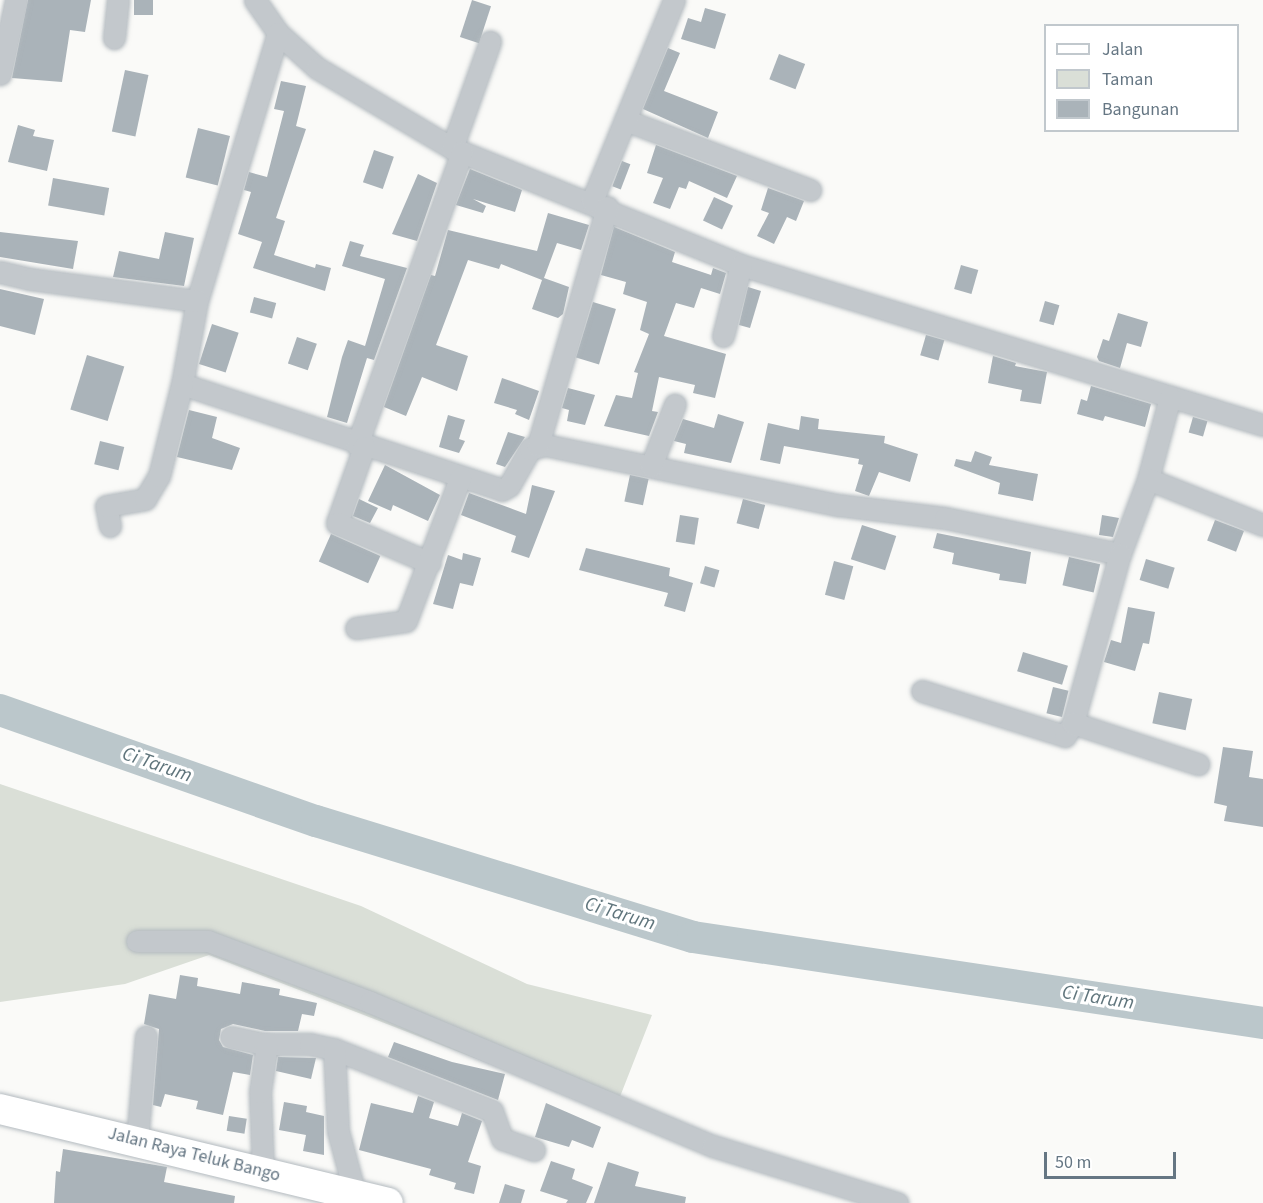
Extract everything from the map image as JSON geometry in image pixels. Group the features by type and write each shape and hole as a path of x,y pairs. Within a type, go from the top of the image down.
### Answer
{"main road":[{"name":"Jalan Raya Teluk Bango","path":"0,1109 388,1203"}],"street":[{"path":"0,74 16,0"},
{"path":"114,38 118,0"},
{"path":"255,0 278,33 317,68 457,150 599,204 741,265 1263,424"},
{"path":"182,384 360,446 505,490 529,451 538,445 599,204 625,120 674,0"},
{"path":"110,525 105,512 107,505 145,499 159,476 182,384 197,301 278,33"},
{"path":"430,562 337,523 490,42"},
{"path":"625,120 810,190"},
{"path":"723,336 741,265"},
{"path":"0,272 30,279 197,301"},
{"path":"922,691 1059,737 1067,734 1073,723 1120,554 1148,479 1170,397"},
{"path":"651,466 675,404"},
{"path":"538,445 837,505 988,525 1120,554"},
{"path":"356,628 406,621 460,478"},
{"path":"1148,479 1263,525"},
{"path":"1073,723 1198,764"},
{"path":"137,941 208,941 370,1002 713,1146 897,1203"},
{"path":"137,1141 146,1036"},
{"path":"231,1037 267,1044 334,1049 492,1112 502,1139 534,1150"},
{"path":"263,1172 260,1092 267,1044"},
{"path":"334,1049 338,1131 355,1194"}],"green space":[{"path":"0,784 361,906 527,984 652,1015 614,1112 209,955 125,984 0,1002"}],"building":[{"path":"28,0 91,0 85,32 70,30 62,82 12,78"},
{"path":"134,0 153,0 153,15 134,15"},
{"path":"472,0 491,6 479,43 460,37"},
{"path":"705,8 726,14 715,49 681,39 688,18 701,22"},
{"path":"668,48 680,53 664,91 718,112 708,138 643,109"},
{"path":"779,54 805,64 795,89 769,79"},
{"path":"125,70 148,75 135,137 112,132"},
{"path":"281,81 306,86 296,126 306,129 276,218 285,221 274,255 315,268 316,264 331,268 325,291 253,268 262,242 238,234 251,192 244,190 249,172 267,177 284,111 274,109"},
{"path":"18,125 35,130 33,136 54,140 47,171 8,162"},
{"path":"198,128 230,136 218,185 186,177"},
{"path":"656,145 737,176 727,198 689,181 686,189 679,187 670,209 653,203 663,178 647,173"},
{"path":"374,150 394,157 383,189 363,182"},
{"path":"622,161 630,164 621,189 612,186"},
{"path":"470,169 522,190 515,212 473,199 486,206 483,213 456,205"},
{"path":"418,174 437,183 417,241 392,234"},
{"path":"53,178 109,188 104,215 48,206"},
{"path":"768,188 804,201 796,221 787,217 774,244 757,236 769,213 761,210"},
{"path":"714,197 733,206 722,229 703,221"},
{"path":"548,213 589,225 581,250 557,243 544,278 569,287 563,314 558,318 532,309 542,280 501,264 499,269 468,260 436,345 468,356 457,391 422,377 406,416 384,407 431,275 435,276 448,230 537,251"},
{"path":"614,227 675,252 672,262 711,275 713,268 726,273 720,294 701,288 694,308 676,303 664,336 726,354 715,398 693,393 695,385 659,377 652,411 658,412 649,436 604,426 616,395 632,398 638,373 634,372 649,334 640,330 647,302 623,294 626,282 601,275"},
{"path":"0,232 78,241 73,269 0,257"},
{"path":"165,232 194,238 184,286 113,277 119,251 159,259"},
{"path":"350,241 364,245 360,256 407,268 374,360 367,358 347,423 327,417 342,357 348,340 365,346 385,279 342,266"},
{"path":"961,265 978,270 971,294 954,289"},
{"path":"748,287 761,291 750,328 739,325"},
{"path":"0,289 44,299 35,335 0,326"},
{"path":"254,297 276,303 272,318 250,312"},
{"path":"1045,301 1059,305 1054,325 1039,321"},
{"path":"593,302 616,309 599,364 576,357"},
{"path":"1118,313 1148,322 1141,347 1127,343 1120,368 1099,361 1097,357 1103,339 1109,341"},
{"path":"212,324 239,333 226,373 199,364"},
{"path":"926,335 944,340 938,360 920,355"},
{"path":"297,337 317,344 308,370 288,363"},
{"path":"87,355 124,366 108,421 70,410"},
{"path":"993,356 1016,363 1015,366 1047,372 1041,404 1020,401 1022,390 988,383"},
{"path":"502,378 539,391 529,420 515,414 517,410 494,403"},
{"path":"1091,386 1151,404 1145,427 1105,416 1103,421 1077,414 1081,399 1087,401"},
{"path":"568,388 595,395 585,425 567,421 569,410 562,408"},
{"path":"189,410 217,417 212,438 240,448 232,470 177,457"},
{"path":"718,414 744,422 731,463 684,453 686,444 674,441 683,419 714,428"},
{"path":"448,415 465,420 459,439 465,441 459,453 439,447"},
{"path":"801,416 819,419 818,429 885,436 884,443 918,454 910,482 879,472 869,496 855,491 863,465 858,464 859,459 784,446 780,464 760,460 768,423 799,430"},
{"path":"1193,417 1207,421 1203,437 1189,432"},
{"path":"508,432 525,437 505,467 496,464"},
{"path":"100,441 124,447 118,470 94,464"},
{"path":"975,451 992,457 989,465 1038,474 1033,501 998,494 1000,483 954,466 956,459 971,462"},
{"path":"385,465 440,495 428,521 393,505 391,511 368,501"},
{"path":"630,475 649,479 643,505 624,501"},
{"path":"532,485 555,491 529,558 511,552 516,536 461,515 469,493 526,514"},
{"path":"359,499 378,508 370,523 353,516"},
{"path":"743,499 765,505 759,529 737,523"},
{"path":"680,515 699,518 695,545 676,542"},
{"path":"1102,515 1119,518 1113,537 1099,535"},
{"path":"1215,520 1244,531 1236,552 1207,541"},
{"path":"862,525 896,536 885,570 851,559"},
{"path":"937,533 1031,552 1026,584 999,580 1000,574 952,564 954,553 933,548"},
{"path":"331,534 380,556 368,583 319,561"},
{"path":"586,548 670,568 669,576 693,583 685,612 664,606 668,593 579,570"},
{"path":"463,553 481,558 473,586 460,583 453,609 433,604 448,555 462,560"},
{"path":"1069,557 1100,564 1094,592 1062,585"},
{"path":"1146,559 1175,568 1168,589 1140,580"},
{"path":"834,561 853,566 844,600 825,595"},
{"path":"705,566 719,570 714,587 700,583"},
{"path":"1128,607 1155,612 1149,644 1143,643 1135,671 1104,662 1111,640 1121,643"},
{"path":"1023,652 1068,666 1062,685 1017,671"},
{"path":"1053,687 1069,691 1062,717 1046,713"},
{"path":"1159,692 1192,699 1186,730 1152,723"},
{"path":"1223,747 1253,751 1249,777 1263,779 1263,827 1224,821 1227,806 1214,803"},
{"path":"180,975 198,978 197,986 240,994 242,982 280,989 279,995 317,1003 314,1016 302,1014 298,1031 265,1031 233,1024 221,1029 219,1040 223,1047 253,1055 250,1075 233,1072 223,1115 196,1109 198,1101 165,1094 161,1107 153,1105 159,1029 144,1024 149,994 176,999"},
{"path":"394,1042 452,1062 505,1074 498,1100 388,1057"},
{"path":"278,1057 316,1058 311,1079 276,1071"},
{"path":"418,1096 434,1102 429,1118 458,1126 462,1113 482,1121 468,1162 481,1166 474,1194 454,1189 456,1183 429,1175 431,1169 359,1150 371,1103 413,1113"},
{"path":"284,1102 307,1106 306,1112 324,1116 324,1155 303,1151 306,1135 279,1130"},
{"path":"546,1103 601,1127 593,1148 572,1140 569,1147 535,1137"},
{"path":"229,1116 247,1119 244,1134 227,1131"},
{"path":"63,1149 167,1167 164,1182 235,1196 234,1203 54,1203 56,1171 60,1172"},
{"path":"551,1161 575,1169 572,1179 593,1187 586,1203 566,1203 568,1200 540,1191"},
{"path":"608,1162 639,1172 635,1186 686,1197 685,1203 594,1203"},
{"path":"505,1184 525,1190 521,1203 499,1203"}],"waterway":[{"name":"Ci Tarum","path":"0,710 316,821 693,937 1263,1023"}]}
